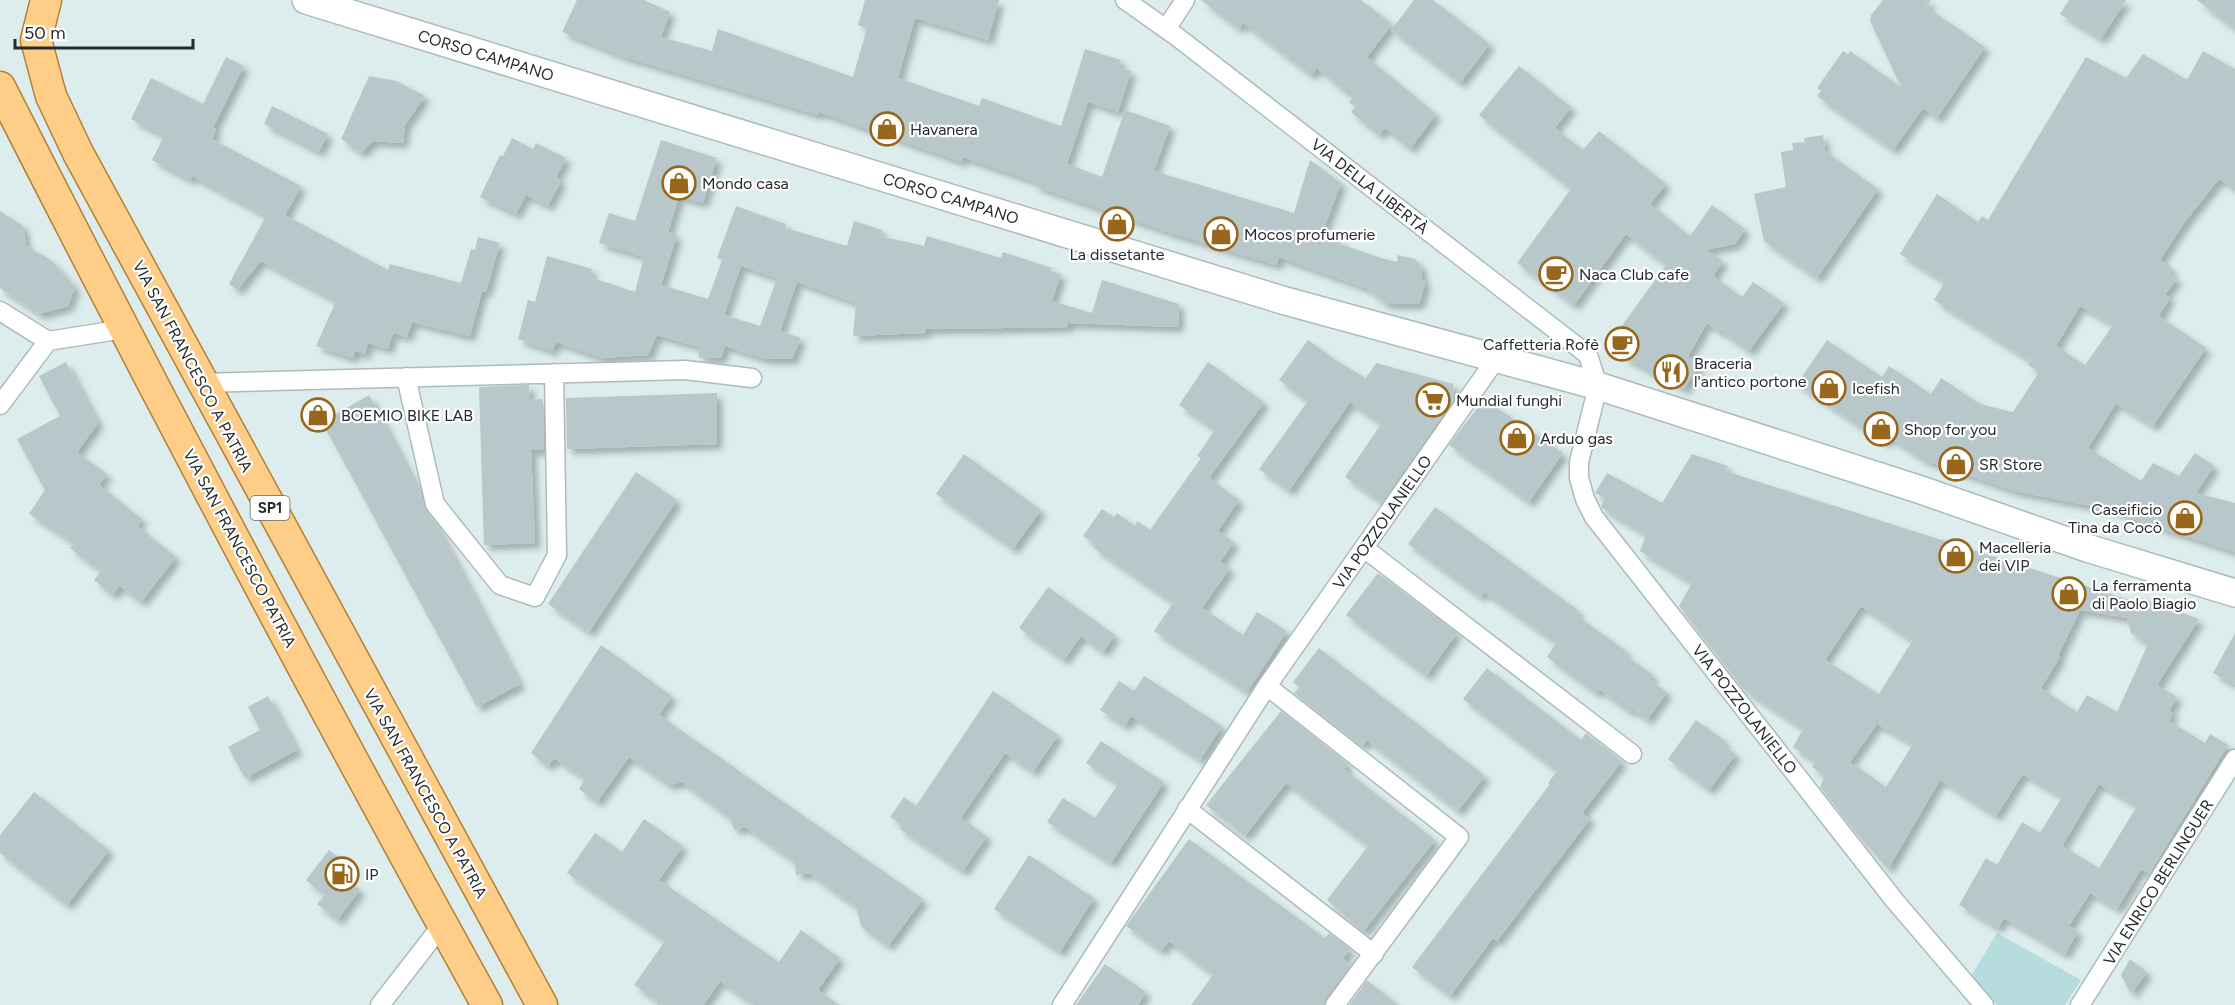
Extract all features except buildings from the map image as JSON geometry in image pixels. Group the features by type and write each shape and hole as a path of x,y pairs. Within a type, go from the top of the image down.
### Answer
{"main road":[{"name":"VIA SAN FRANCESCO A PATRIA","path":"46,0 36,40 51,96 78,153 542,1005"},
{"name":"CORSO CAMPANO","path":"306,0 1282,300 1598,386 1921,490 2087,548 2235,593"},
{"name":"VIA SAN FRANCESCO PATRIA","path":"0,87 124,328 442,925 487,1005"}],"street":[{"name":"VIA DELLA LIBERTÀ","path":"1125,0 1588,355 1598,386"},
{"path":"1166,30 1185,0"},
{"path":"0,311 48,341 124,328"},
{"path":"0,405 48,341"},
{"name":"VIA POZZOLANIELLO","path":"1062,1005 1267,686 1496,358"},
{"path":"202,383 685,369 752,378"},
{"path":"406,377 435,504 500,585 535,597 557,555 554,373"},
{"name":"VIA POZZOLANIELLO","path":"1598,386 1579,462 1579,478 1594,518 1895,902 1984,1005"},
{"name":"VIA POZZOLANIELLO","path":"1364,548 1632,754"},
{"path":"1267,686 1459,837 1335,1005"},
{"name":"VIA ENRICO BERLINGUER","path":"2080,1005 2235,759"},
{"path":"1187,809 1374,954"},
{"path":"380,1005 442,925"}],"shaded area":[{"path":"1997,933 2081,980 2065,1005 1997,1005 1970,978"}],"place":[{"name":"Havanera","path":"887,129"},
{"name":"Mondo casa","path":"679,183"},
{"name":"La dissetante","path":"1117,224"},
{"name":"Mocos profumerie","path":"1221,234"},
{"name":"Naca Club cafe","path":"1556,274"},
{"name":"Caffetteria Rofè","path":"1622,344"},
{"name":"Braceria l'antico portone","path":"1671,372"},
{"name":"Icefish","path":"1829,388"},
{"name":"Mundial funghi","path":"1433,400"},
{"name":"BOEMIO BIKE LAB","path":"318,415"},
{"name":"Shop for you","path":"1881,429"},
{"name":"Arduo gas","path":"1517,438"},
{"name":"SR Store","path":"1956,464"},
{"name":"Caseificio Tina da Cocò","path":"2185,518"},
{"name":"Macelleria dei VIP","path":"1956,556"},
{"name":"La ferramenta di Paolo Biagio","path":"2069,594"},
{"name":"IP","path":"342,874"}]}
